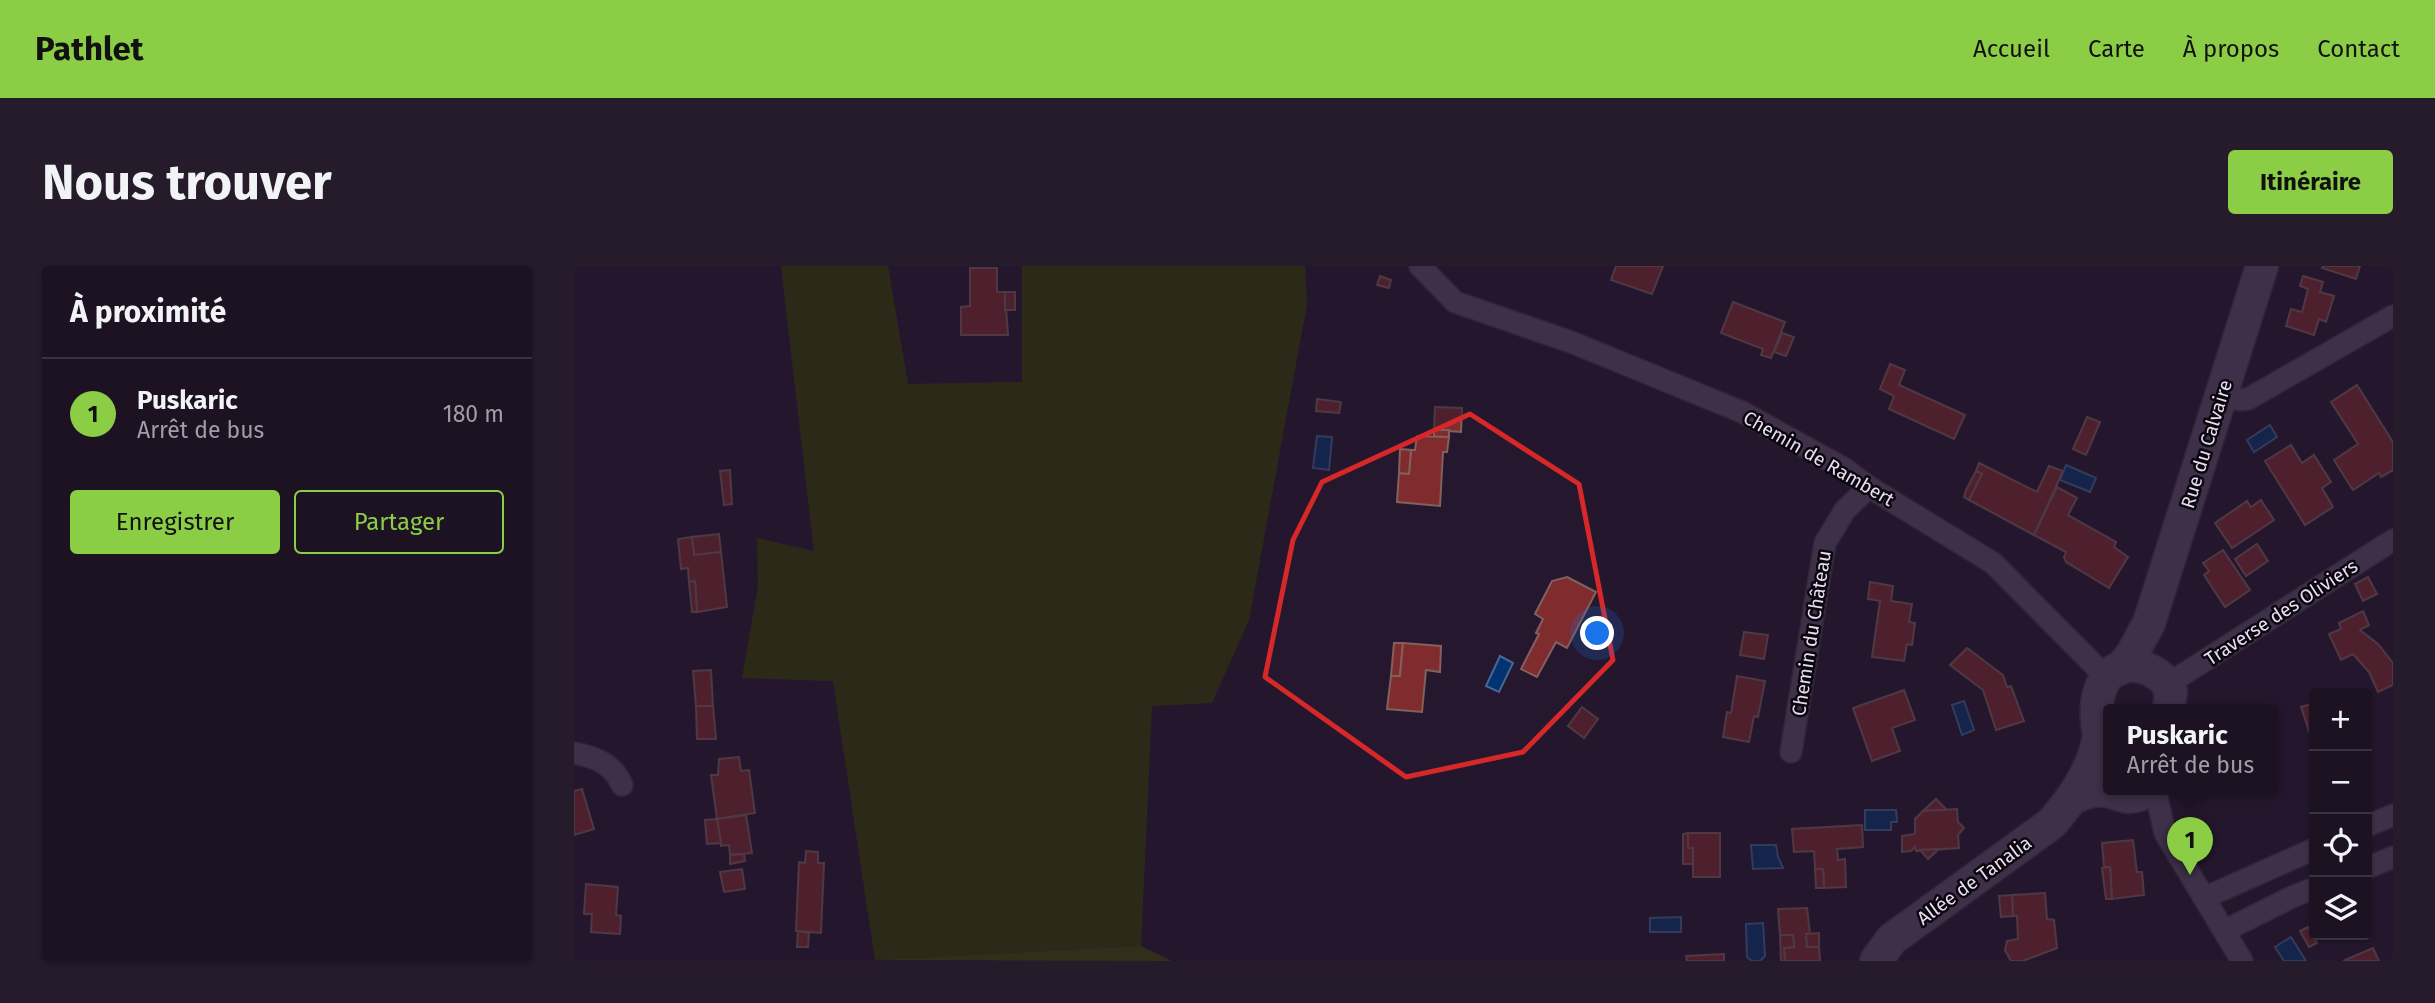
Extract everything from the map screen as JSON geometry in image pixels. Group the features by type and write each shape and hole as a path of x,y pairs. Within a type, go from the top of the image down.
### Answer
{"street":[{"name":"Chemin de Rambert","path":"1420,266 1455,302 1571,342 1742,412 1845,469 1869,487 1993,563 2113,673"},
{"name":"Rue du Calvaire","path":"2099,736 2096,714 2101,687 2132,654 2149,623 2262,266"},
{"path":"2221,396 2248,399 2393,316"},
{"name":"Chemin du Château","path":"1791,752 1825,543 1845,510 1869,487"},
{"name":"Traverse des Oliviers","path":"2166,689 2393,540"},
{"name":"Rue du Calvaire","path":"2149,623 2153,658 2166,689"},
{"path":"2113,673 2141,666 2166,689"},
{"path":"2099,736 2103,745"},
{"name":"Allée de Tanalia","path":"1876,961 1892,939 2052,823 2073,798 2091,766 2099,736"},
{"path":"574,753 601,761 617,774 622,785"},
{"path":"2073,798 2103,790"},
{"path":"2127,795 2165,832 2242,961"},
{"path":"2156,795 2165,832"},
{"path":"2372,824 2393,815"},
{"path":"2204,898 2309,851"},
{"path":"2372,865 2393,857"},
{"path":"2224,931 2309,890"}],"highlighted area":[{"path":"1470,414 1579,484 1613,660 1523,752 1406,777 1265,677 1293,540 1322,482"}],"green space":[{"path":"781,266 888,266 908,384 1022,382 1022,266 1305,266 1307,304 1249,620 1212,703 1152,706 1141,946 875,960 833,681 742,678 758,586 757,538 814,551"},
{"path":"1141,946 1172,961 875,960"}],"water":[{"path":"2270,425 2277,437 2254,452 2247,440"},
{"path":"1317,436 1332,437 1329,470 1313,468"},
{"path":"2066,465 2096,478 2090,492 2060,480"},
{"path":"1500,656 1513,663 1499,692 1486,686"},
{"path":"1964,701 1974,730 1962,735 1952,705"},
{"path":"1865,810 1896,810 1897,822 1891,822 1891,830 1865,830"},
{"path":"1751,845 1776,845 1783,868 1753,869"},
{"path":"1681,917 1681,932 1650,932 1650,918"},
{"path":"1763,923 1765,956 1760,961 1752,961 1747,957 1746,924"},
{"path":"2291,937 2306,961 2284,961 2275,947"}],"building":[{"path":"1616,266 1663,266 1652,294 1611,280"},
{"path":"2360,266 2356,279 2322,268"},
{"path":"970,268 997,268 997,292 1005,292 1008,335 961,335 961,307 970,306"},
{"path":"1380,276 1391,280 1389,288 1377,285"},
{"path":"2303,276 2323,282 2320,292 2334,296 2326,322 2319,319 2314,335 2286,326 2291,309 2302,312 2308,289 2300,286"},
{"path":"1005,292 1015,292 1015,310 1005,310"},
{"path":"1733,302 1785,322 1771,358 1761,355 1763,349 1721,333"},
{"path":"1782,333 1794,337 1786,356 1774,352"},
{"path":"1890,364 1905,370 1899,385 1965,415 1954,439 1889,409 1894,396 1880,389"},
{"path":"2357,385 2393,442 2393,470 2381,477 2379,473 2353,490 2334,460 2358,444 2331,402"},
{"path":"1317,399 1341,402 1339,413 1316,411"},
{"path":"1435,407 1462,408 1461,432 1434,430"},
{"path":"2087,417 2100,422 2086,455 2073,449"},
{"path":"1434,430 1449,430 1449,437 1434,437"},
{"path":"1417,436 1449,437 1447,452 1443,452 1440,506 1397,502 1399,473 1409,474 1411,450 1415,450"},
{"path":"2291,445 2302,463 2314,455 2331,482 2322,488 2333,507 2305,525 2265,461"},
{"path":"1400,449 1411,450 1409,474 1399,473"},
{"path":"1979,463 2037,492 2049,466 2063,471 2034,535 1969,500 1982,474 1976,471"},
{"path":"730,470 732,504 724,505 720,471"},
{"path":"1976,471 1982,474 1969,500 1964,497"},
{"path":"2057,487 2077,498 2068,515 2116,542 2114,547 2128,557 2109,588 2066,562 2066,552 2034,535"},
{"path":"2261,500 2274,520 2232,548 2215,523 2247,501 2251,507"},
{"path":"719,534 721,552 694,555 692,537"},
{"path":"692,537 694,555 721,552 727,607 697,612 695,581 689,582 688,568 681,569 678,539"},
{"path":"2257,544 2268,561 2246,576 2235,559"},
{"path":"2223,550 2250,590 2225,607 2204,575 2209,571 2203,563"},
{"path":"1567,577 1596,592 1567,648 1556,642 1537,677 1521,669 1539,634 1536,633 1543,619 1535,614 1552,581"},
{"path":"2368,577 2377,594 2363,601 2355,584"},
{"path":"695,581 697,612 692,612 689,582"},
{"path":"1870,582 1893,586 1891,601 1912,604 1909,622 1915,623 1912,645 1907,644 1904,661 1872,657 1880,601 1868,599"},
{"path":"2363,611 2369,625 2360,630 2378,644 2393,663 2393,685 2378,692 2369,672 2353,654 2341,660 2329,634 2341,629 2339,623"},
{"path":"1744,632 1768,635 1764,659 1740,655"},
{"path":"1394,643 1403,643 1400,676 1391,676"},
{"path":"1403,643 1441,646 1440,672 1426,670 1422,712 1387,709 1391,676 1400,676"},
{"path":"1967,648 2003,675 2007,687 2011,686 2024,721 1996,730 1983,690 1950,665"},
{"path":"711,670 713,706 696,706 693,671"},
{"path":"1737,676 1765,681 1758,717 1754,716 1749,742 1723,737 1727,712 1731,713"},
{"path":"1904,690 1915,720 1892,728 1900,751 1872,761 1853,708"},
{"path":"2309,705 2309,731 2301,707"},
{"path":"696,706 713,706 716,739 697,739"},
{"path":"1582,707 1598,719 1584,738 1568,726"},
{"path":"739,757 741,771 749,770 755,813 717,819 711,775 718,775 719,759"},
{"path":"582,789 594,829 574,835 574,791"},
{"path":"1936,799 1947,810 1923,811"},
{"path":"1957,809 1958,822 1964,828 1958,835 1959,848 1916,851 1915,847 1911,851 1902,852 1902,836 1915,834 1915,819 1923,811"},
{"path":"746,815 752,853 730,855 729,845 721,846 717,819"},
{"path":"717,819 721,843 707,844 705,820"},
{"path":"1862,825 1863,847 1837,849 1838,860 1845,859 1846,887 1824,888 1823,869 1815,869 1814,851 1794,852 1792,829"},
{"path":"1688,833 1720,833 1720,877 1693,877 1693,848 1688,848"},
{"path":"1688,833 1688,848 1693,848 1693,864 1683,864 1683,834"},
{"path":"2133,840 2137,872 2142,872 2144,895 2112,899 2110,867 2104,867 2102,843"},
{"path":"1939,849 1928,859 1920,850"},
{"path":"806,851 818,852 818,863 824,863 821,933 796,931 799,862 805,863"},
{"path":"744,854 745,861 730,864 730,855"},
{"path":"2110,867 2112,899 2106,899 2102,868"},
{"path":"742,869 745,889 724,892 720,872"},
{"path":"1815,869 1823,869 1824,888 1816,888"},
{"path":"586,884 618,887 616,915 621,916 620,934 591,932 592,914 584,914"},
{"path":"2045,893 2047,919 2054,920 2057,948 2023,961 2011,961 2005,950 2007,941 2018,939 2017,916 2013,916 2012,895"},
{"path":"2012,895 2013,916 2001,917 1999,896"},
{"path":"1807,908 1810,934 1806,934 1807,947 1819,947 1820,961 1785,961 1784,948 1794,947 1793,935 1780,935 1778,909"},
{"path":"2308,927 2309,940 2315,940 2317,943 2309,947 2300,931"},
{"path":"798,931 809,933 808,947 797,947"},
{"path":"1819,933 1819,947 1807,947 1806,934"},
{"path":"1780,935 1793,935 1794,947 1784,948 1785,961 1781,961"},
{"path":"2373,948 2379,961 2343,961"},
{"path":"1724,954 1724,961 1687,961 1686,956"}],"place":[{"name":"Puskaric","path":"2190,875"}]}
